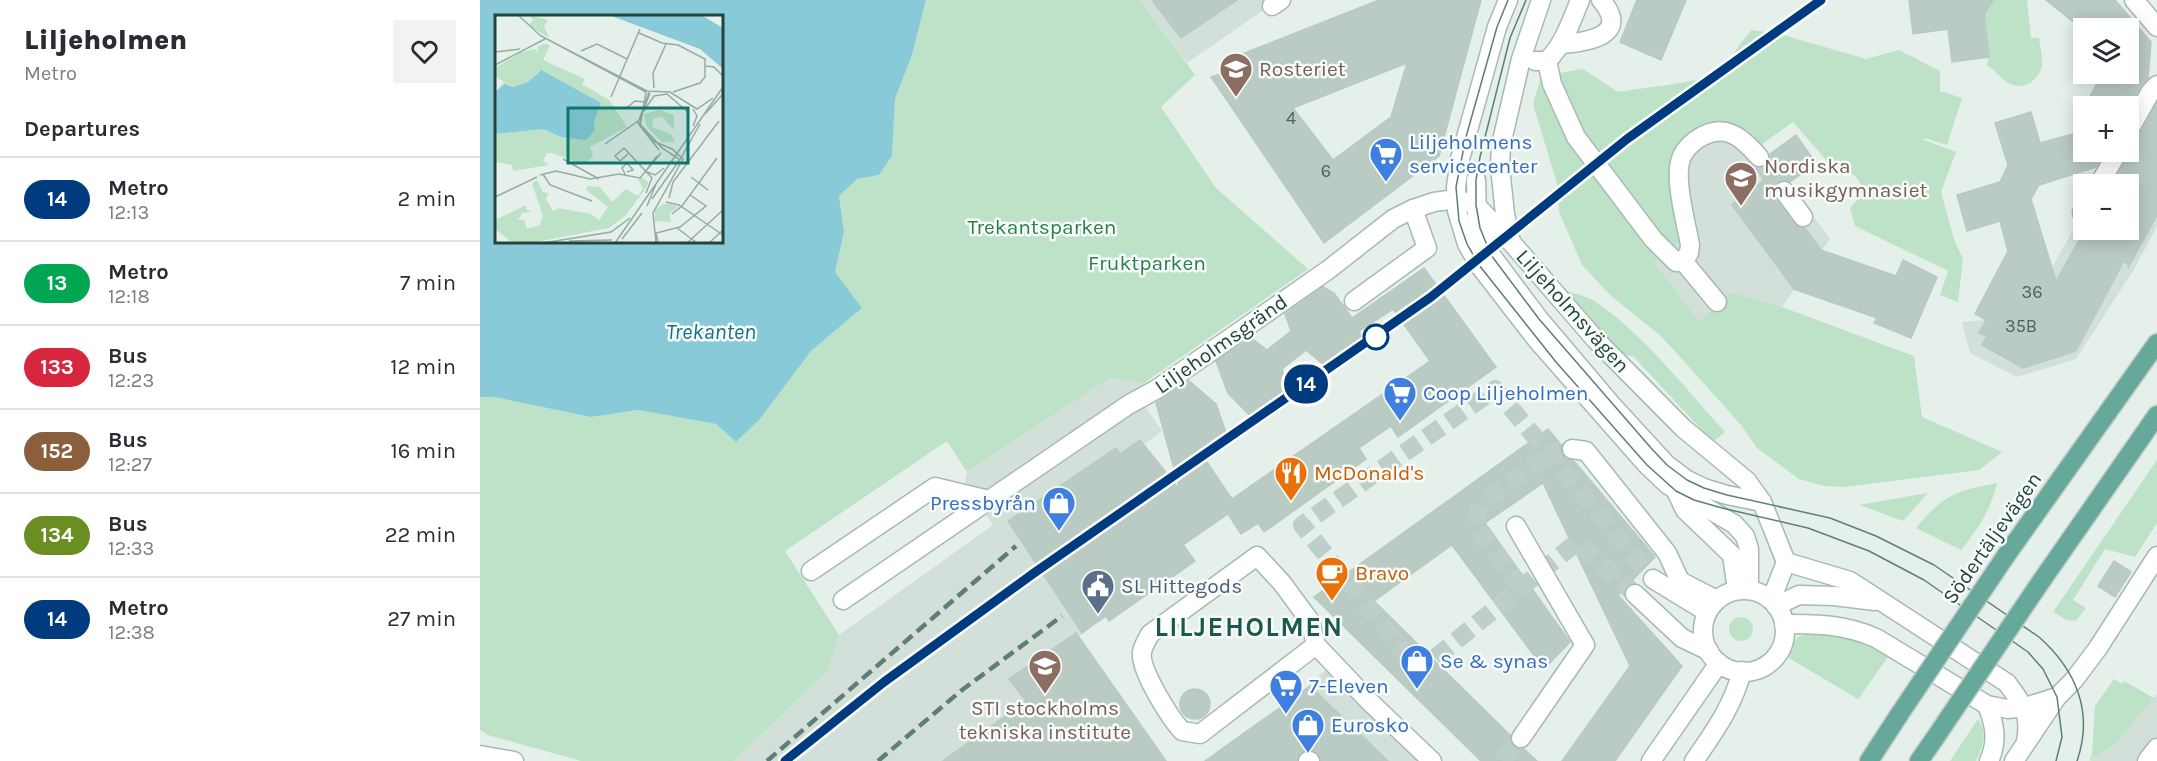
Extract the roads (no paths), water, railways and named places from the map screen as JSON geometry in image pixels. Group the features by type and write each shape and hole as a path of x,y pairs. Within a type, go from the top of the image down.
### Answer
{"main road":[{"name":"Södertäljevägen","path":"1869,761 2006,557 2157,343"},
{"path":"1920,761 2157,415"}],"street":[{"name":"Liljeholmsvägen","path":"1508,0 1497,27 1460,159 1456,199 1459,221 1467,244 1486,274 1556,362 1647,465 1676,491 1734,524 1745,536 1749,549 1743,590"},
{"name":"Liljeholmsvägen","path":"1541,0 1521,59 1501,145 1500,167 1505,214 1512,242 1595,339 1683,428 1747,481 1762,502 1786,562"},
{"path":"1547,61 1562,44 1580,0"},
{"path":"1562,44 1587,42 1602,36 1609,27 1611,18 1609,10 1600,0"},
{"path":"2134,0 2157,27"},
{"path":"1521,59 1547,61"},
{"path":"1547,61 1552,84 1576,137 1653,239 1676,262 1683,261 1689,253 1690,245 1678,173 1680,159 1686,148 1713,131 1728,132 1739,137 1759,157"},
{"path":"2139,112 2157,85"},
{"path":"1456,199 1489,166 1501,145"},
{"name":"Liljeholmsvägen","path":"1476,180 1476,205 1484,241 1499,266 1539,319 1611,404 1667,465 1687,480 1726,495 1762,502"},
{"path":"1784,191 1803,217"},
{"name":"Liljeholmsgränd","path":"843,600 1128,405 1157,389 1328,270 1394,219 1434,202 1456,199 1476,205 1512,242"},
{"path":"1354,300 1427,248 1413,209"},
{"path":"1683,261 1716,302"},
{"path":"1572,449 1586,452 1667,553 1680,581 1712,606"},
{"path":"811,571 935,487 989,500"},
{"path":"1516,526 1585,645 1521,738"},
{"path":"1316,645 1200,734 1182,731 1170,718 1142,663 1142,650 1150,634 1257,556 1282,583 1310,621 1316,645 1432,761"},
{"path":"2013,761 2057,697 2074,680 2098,648 2157,556"},
{"path":"1774,603 1786,562 1850,581 2007,683 2025,707 2028,728 2026,741"},
{"path":"1653,579 1712,606"},
{"path":"1635,594 1682,638 1714,657 1726,668 1742,671 1763,666 1776,655 1784,638 1784,624 1774,603 1764,595 1743,590 1729,592 1712,606 1703,630 1714,657"},
{"path":"1774,603 1799,595 1834,596 1883,602"},
{"path":"1784,624 1828,624 1857,629 1876,638 1987,705 2008,709 2025,707 2057,697"},
{"path":"1651,761 1714,657"},
{"path":"1694,761 1726,715 1738,689 1742,671"},
{"path":"1987,705 1994,723 1995,738 1994,750 1989,761"},
{"path":"2147,761 2157,748"},
{"path":"480,755 513,761"}],"water":[{"name":"Trekanten","path":"480,0 926,0 912,55 895,99 892,156 879,175 857,179 839,196 844,232 835,272 862,308 811,351 760,419 736,442 716,424 638,410 591,417 494,397 480,397"}],"tunnel":[{"path":"1759,157 1784,191"},
{"path":"1635,594 1577,542 1419,671 1302,525 1495,389 1653,579"},
{"path":"1521,588 1475,526 1480,504 1554,452 1559,451"},
{"path":"1502,761 1521,738"}],"tram line":[{"path":"1508,0 1497,27 1466,137 1456,187 1459,221 1467,244 1479,265 1556,362 1647,465 1676,491 1694,500 1722,508 1808,528 1869,551 1924,580 2028,652 2043,669 2057,697 2062,737 2056,761"},
{"path":"1526,0 1510,38 1476,180 1476,205 1480,228 1491,255 1539,319 1651,448 1667,465 1687,480 1727,495 1830,518 1876,536 1934,565 2039,637 2063,663 2078,693 2083,726 2082,743 2077,761"}],"railway":[{"path":"767,761 1016,546"},
{"path":"785,761 884,682 1034,573"},
{"path":"878,761 962,690 1062,616"}],"metro line":[{"name":"14","path":"785,761 884,682 1034,573 1393,325 1450,283 1627,139 1821,0"}],"place":[{"name":"Rosteriet","path":"1236,98"},
{"name":"Liljeholmens servicecenter","path":"1386,183"},
{"name":"Nordiska musikgymnasiet","path":"1741,207"},
{"name":"Coop Liljeholmen","path":"1400,422"},
{"name":"McDonald's","path":"1291,502"},
{"name":"Pressbyrån","path":"1059,532"},
{"name":"Bravo","path":"1332,602"},
{"name":"SL Hittegods","path":"1098,615"},
{"name":"Se & synas","path":"1417,690"},
{"name":"STI stockholms tekniska institute","path":"1045,695"},
{"name":"7-Eleven","path":"1286,715"},
{"name":"Eurosko","path":"1308,754"}],"district":[{"name":"LILJEHOLMEN","path":"1249,627"}],"park label":[{"name":"Trekantsparken","path":"1042,227"},
{"name":"Fruktparken","path":"1147,263"}]}
